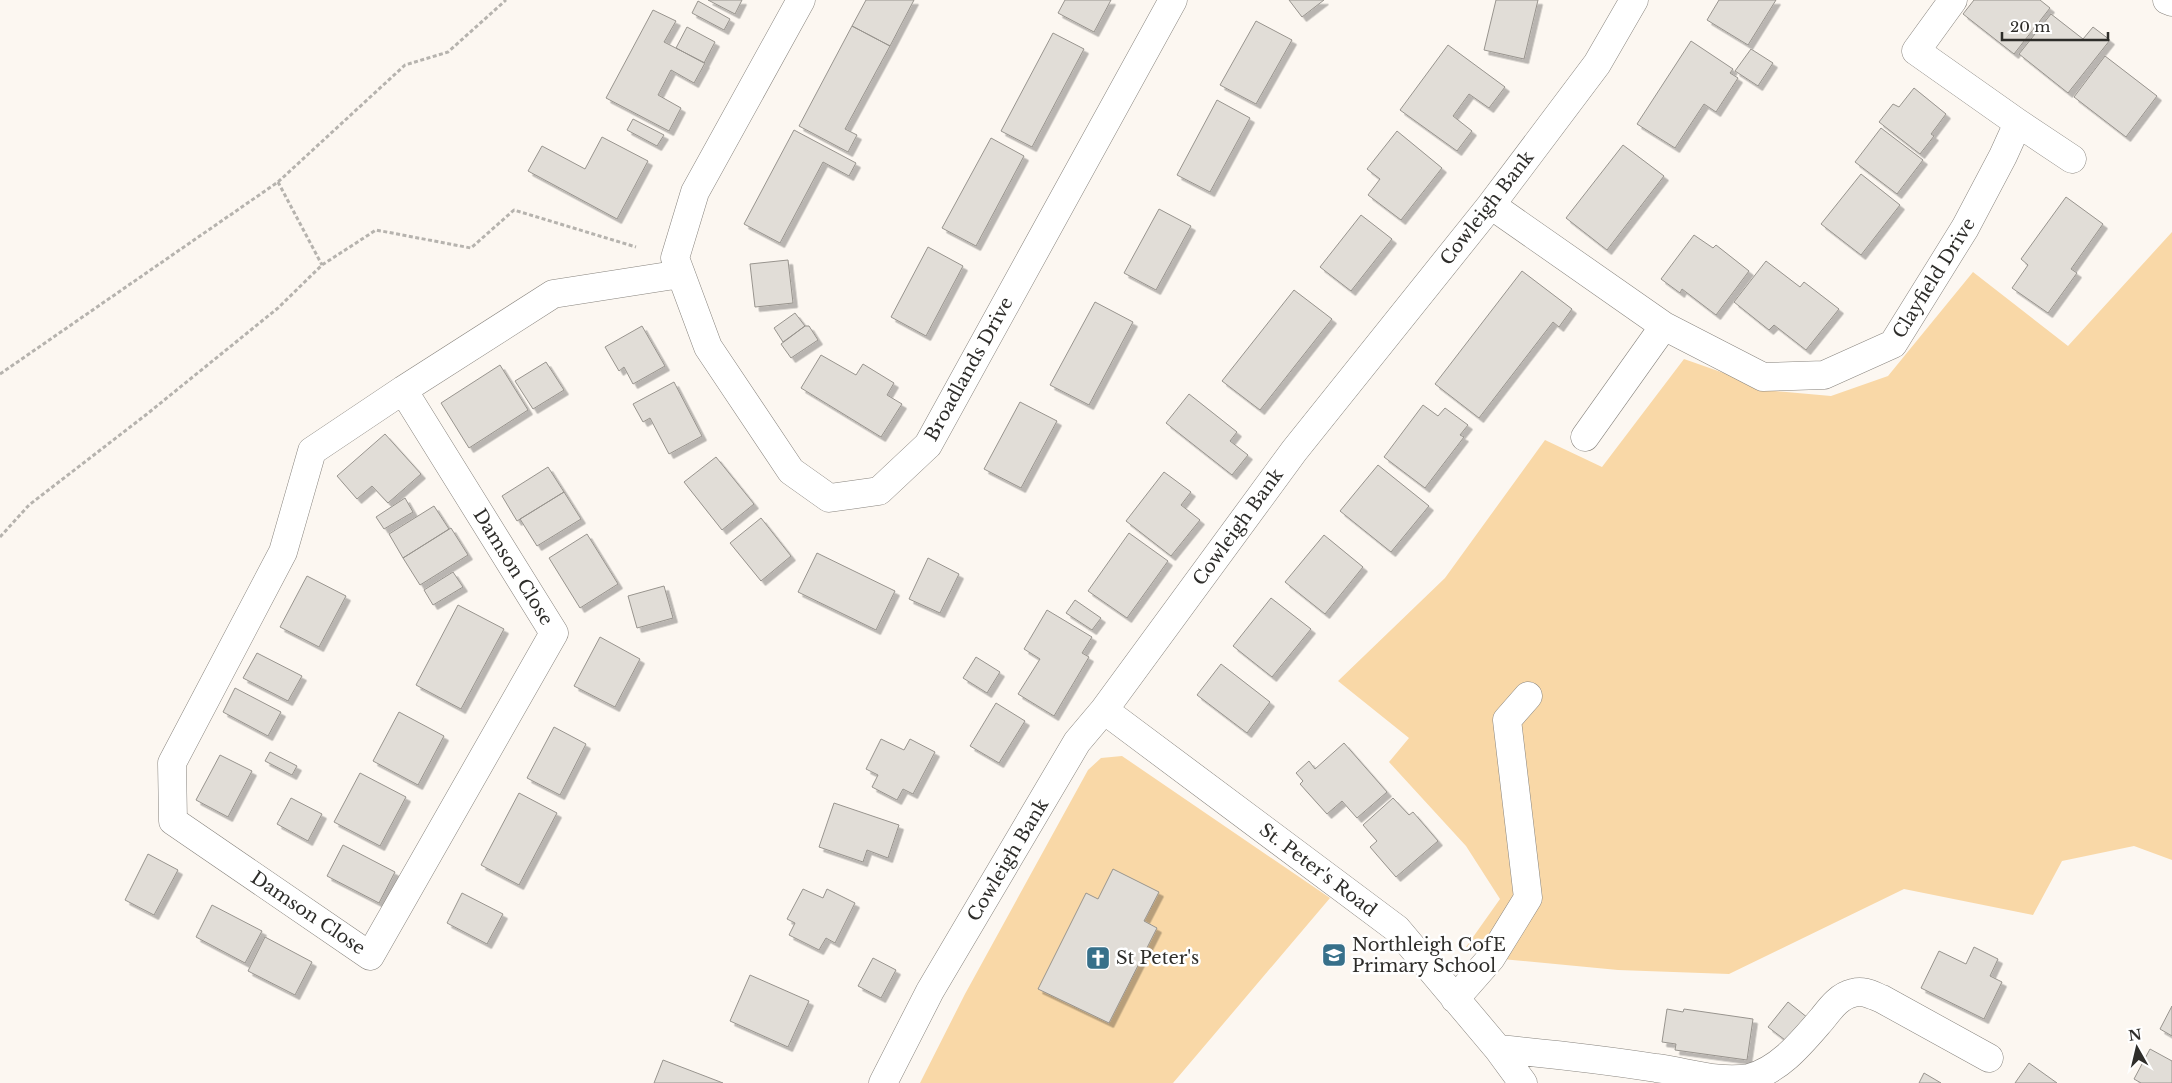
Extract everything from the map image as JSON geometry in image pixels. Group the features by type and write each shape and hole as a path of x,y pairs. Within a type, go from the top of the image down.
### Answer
{"street":[{"path":"678,266 695,192 801,0"},
{"name":"Broadlands Drive","path":"678,266 708,347 791,471 830,498 879,491 928,445 1173,0"},
{"name":"Cowleigh Bank","path":"883,1083 930,991 1072,751 1294,451 1491,205 1597,64 1634,0"},
{"path":"1953,0 1916,51 2072,159"},
{"path":"2167,0 2172,2"},
{"name":"Clayfield Drive","path":"1491,205 1664,326 1763,377 1824,375 1893,344 1965,228 2003,156 2018,122"},
{"name":"Damson Close","path":"403,390 554,632 370,956 174,821 172,763 283,552 312,451 403,390 553,294 678,266"},
{"path":"1585,437 1664,326"},
{"path":"1455,999 1491,958 1528,898 1507,720 1528,696"},
{"name":"St. Peter's Road","path":"1104,710 1397,929 1498,1048 1523,1083"},
{"path":"1498,1048 1583,1057 1670,1070 1716,1080 1735,1081 1770,1069 1799,1044 1835,1004 1846,996 1865,992 1882,999 1989,1058"}],"path":[{"path":"0,374 278,182 405,65 448,52 506,0"},
{"path":"278,182 322,266"},
{"path":"0,537 29,505 147,414 278,308 322,266 376,230 471,248 514,210 678,266"}],"shaded area":[{"path":"2172,232 2172,860 2134,846 2062,861 2033,915 1904,889 1729,974 1618,970 1491,958 1466,947 1500,899 1466,846 1389,762 1409,738 1338,681 1445,578 1545,440 1602,467 1684,359 1775,391 1831,396 1888,376 1973,272 2068,346"},
{"path":"1122,756 1330,898 1173,1083 920,1083 965,994 1088,770 1101,758"}],"building":[{"path":"708,0 742,0 735,14"},
{"path":"866,0 914,0 890,46 852,26"},
{"path":"1065,0 1111,0 1094,32 1058,13"},
{"path":"1289,0 1324,0 1302,17"},
{"path":"1496,0 1538,0 1524,59 1484,50"},
{"path":"1719,0 1776,0 1748,45 1707,20"},
{"path":"1974,0 2040,0 2050,8 2014,54 1963,14"},
{"path":"698,1 730,19 724,30 692,13"},
{"path":"653,10 676,21 664,42 705,63 694,83 671,70 658,95 681,108 669,131 606,98"},
{"path":"2051,14 2083,39 2093,27 2110,40 2068,93 2019,54"},
{"path":"1256,21 1292,40 1256,104 1220,85"},
{"path":"852,26 890,46 845,129 857,135 848,152 799,126"},
{"path":"687,27 715,42 704,63 676,48"},
{"path":"1053,33 1084,49 1032,147 1001,131"},
{"path":"1691,41 1733,69 1730,73 1738,78 1716,112 1704,104 1675,148 1637,124"},
{"path":"1448,45 1505,87 1489,108 1469,94 1453,116 1472,131 1457,151 1400,110"},
{"path":"1751,49 1773,63 1758,86 1735,71"},
{"path":"2105,56 2157,96 2126,137 2074,97"},
{"path":"1914,88 1946,114 1931,134 1934,136 1920,154 1879,122 1893,104 1899,107"},
{"path":"1217,100 1250,118 1210,192 1177,175"},
{"path":"633,119 664,135 657,146 627,130"},
{"path":"1881,128 1923,160 1897,194 1855,162"},
{"path":"794,130 856,163 849,176 823,162 780,243 744,224"},
{"path":"1397,131 1442,168 1401,220 1368,195 1380,179 1367,169"},
{"path":"602,137 648,161 617,219 528,171 542,146 585,169"},
{"path":"991,138 1024,156 976,246 942,228"},
{"path":"1623,145 1664,176 1607,250 1566,218"},
{"path":"1861,174 1900,205 1861,255 1821,224"},
{"path":"2066,197 2103,224 2071,269 2077,273 2048,313 2012,288 2028,265 2021,259"},
{"path":"1159,209 1191,226 1156,290 1124,273"},
{"path":"1361,215 1392,239 1351,291 1320,267"},
{"path":"1694,235 1713,248 1716,245 1749,271 1716,315 1682,289 1680,293 1661,279"},
{"path":"928,247 963,266 926,336 891,317"},
{"path":"788,260 793,303 755,307 750,264"},
{"path":"1766,261 1800,287 1804,282 1839,309 1806,350 1774,325 1769,330 1734,302"},
{"path":"1522,271 1572,309 1559,327 1553,322 1479,418 1435,384"},
{"path":"1294,290 1332,319 1260,410 1222,381"},
{"path":"1095,302 1133,322 1089,405 1050,385"},
{"path":"795,313 805,326 783,342 774,328"},
{"path":"642,326 665,366 633,384 624,367 619,371 605,347"},
{"path":"805,326 809,326 818,340 791,358 781,344"},
{"path":"821,355 856,375 863,364 894,383 887,395 902,404 881,437 801,388"},
{"path":"546,362 564,390 533,409 515,381"},
{"path":"500,365 528,410 469,448 441,403"},
{"path":"674,382 702,436 669,454 650,418 643,422 633,404"},
{"path":"1189,394 1237,432 1230,441 1248,455 1232,475 1166,423"},
{"path":"1020,402 1057,421 1021,488 984,469"},
{"path":"1423,405 1438,416 1445,408 1468,425 1460,435 1464,437 1425,488 1384,457"},
{"path":"385,434 421,474 388,503 372,486 357,499 337,476"},
{"path":"716,457 754,504 722,530 684,482"},
{"path":"1378,465 1429,506 1391,552 1340,511"},
{"path":"548,467 564,492 517,521 502,496"},
{"path":"1164,472 1191,492 1181,505 1200,520 1171,556 1126,521"},
{"path":"564,492 581,519 537,546 520,519"},
{"path":"405,498 413,512 384,529 376,517"},
{"path":"434,506 449,529 403,558 389,534"},
{"path":"761,518 791,556 761,581 730,543"},
{"path":"451,528 468,555 420,585 403,558"},
{"path":"1129,533 1168,561 1127,618 1088,591"},
{"path":"587,534 618,584 580,608 549,558"},
{"path":"1324,535 1363,567 1325,614 1285,582"},
{"path":"817,553 895,591 876,630 798,592"},
{"path":"928,558 959,574 940,613 909,599"},
{"path":"453,572 463,587 433,605 424,590"},
{"path":"307,576 346,596 319,647 280,627"},
{"path":"664,586 673,618 637,628 628,596"},
{"path":"1271,598 1311,629 1272,677 1233,646"},
{"path":"1075,600 1101,618 1092,630 1066,613"},
{"path":"458,605 504,629 461,709 416,685"},
{"path":"1047,610 1092,637 1082,653 1089,657 1054,716 1018,694 1040,659 1024,649"},
{"path":"600,637 640,659 615,707 574,686"},
{"path":"257,653 302,676 288,701 243,678"},
{"path":"976,657 1000,672 987,693 963,678"},
{"path":"1221,664 1270,702 1247,733 1197,695"},
{"path":"235,688 281,712 268,736 223,712"},
{"path":"996,703 1025,721 999,763 970,746"},
{"path":"399,712 444,736 418,785 373,761"},
{"path":"554,727 586,744 560,795 527,778"},
{"path":"881,739 904,750 910,739 935,752 913,794 903,789 897,800 872,787 878,775 866,769"},
{"path":"1344,743 1387,792 1357,818 1342,801 1327,814 1300,784 1303,781 1296,773 1309,761 1315,769"},
{"path":"270,752 297,766 292,775 265,761"},
{"path":"220,755 252,771 228,817 196,800"},
{"path":"360,773 406,797 380,846 334,822"},
{"path":"519,793 557,813 519,885 481,865"},
{"path":"291,798 322,814 308,841 277,824"},
{"path":"1393,798 1409,815 1413,812 1438,841 1396,877 1370,847 1377,841 1363,825"},
{"path":"834,803 899,825 888,858 867,850 863,862 819,847"},
{"path":"343,845 395,872 379,903 327,876"},
{"path":"148,854 178,870 154,915 125,900"},
{"name":"St Peter's","path":"1113,869 1159,892 1144,921 1157,928 1109,1023 1038,989 1086,893 1098,899"},
{"path":"803,889 823,898 827,889 855,903 835,943 826,938 819,950 789,935 795,923 787,919"},
{"path":"462,893 503,914 487,944 447,923"},
{"path":"212,905 262,931 245,963 196,937"},
{"path":"265,937 312,962 295,995 248,971"},
{"path":"1974,947 1998,959 1990,976 2002,982 1984,1019 1921,988 1939,951 1966,964"},
{"path":"873,958 896,970 881,998 858,986"},
{"path":"750,975 809,1001 788,1047 730,1021"},
{"path":"1788,1002 1808,1018 1789,1043 1768,1027"},
{"path":"2172,1006 2172,1036 2160,1029"},
{"path":"1667,1009 1683,1012 1684,1009 1753,1019 1747,1060 1675,1050 1676,1044 1662,1042"},
{"path":"2150,1049 2172,1061 2172,1083 2141,1083 2134,1079"},
{"path":"663,1060 723,1083 654,1083"},
{"path":"2029,1063 2057,1083 2015,1083"},
{"path":"1924,1073 1941,1083 1919,1083"}],"place":[{"name":"Northleigh CofE Primary School","path":"1334,955"},
{"name":"St Peter's","path":"1098,958"}]}
